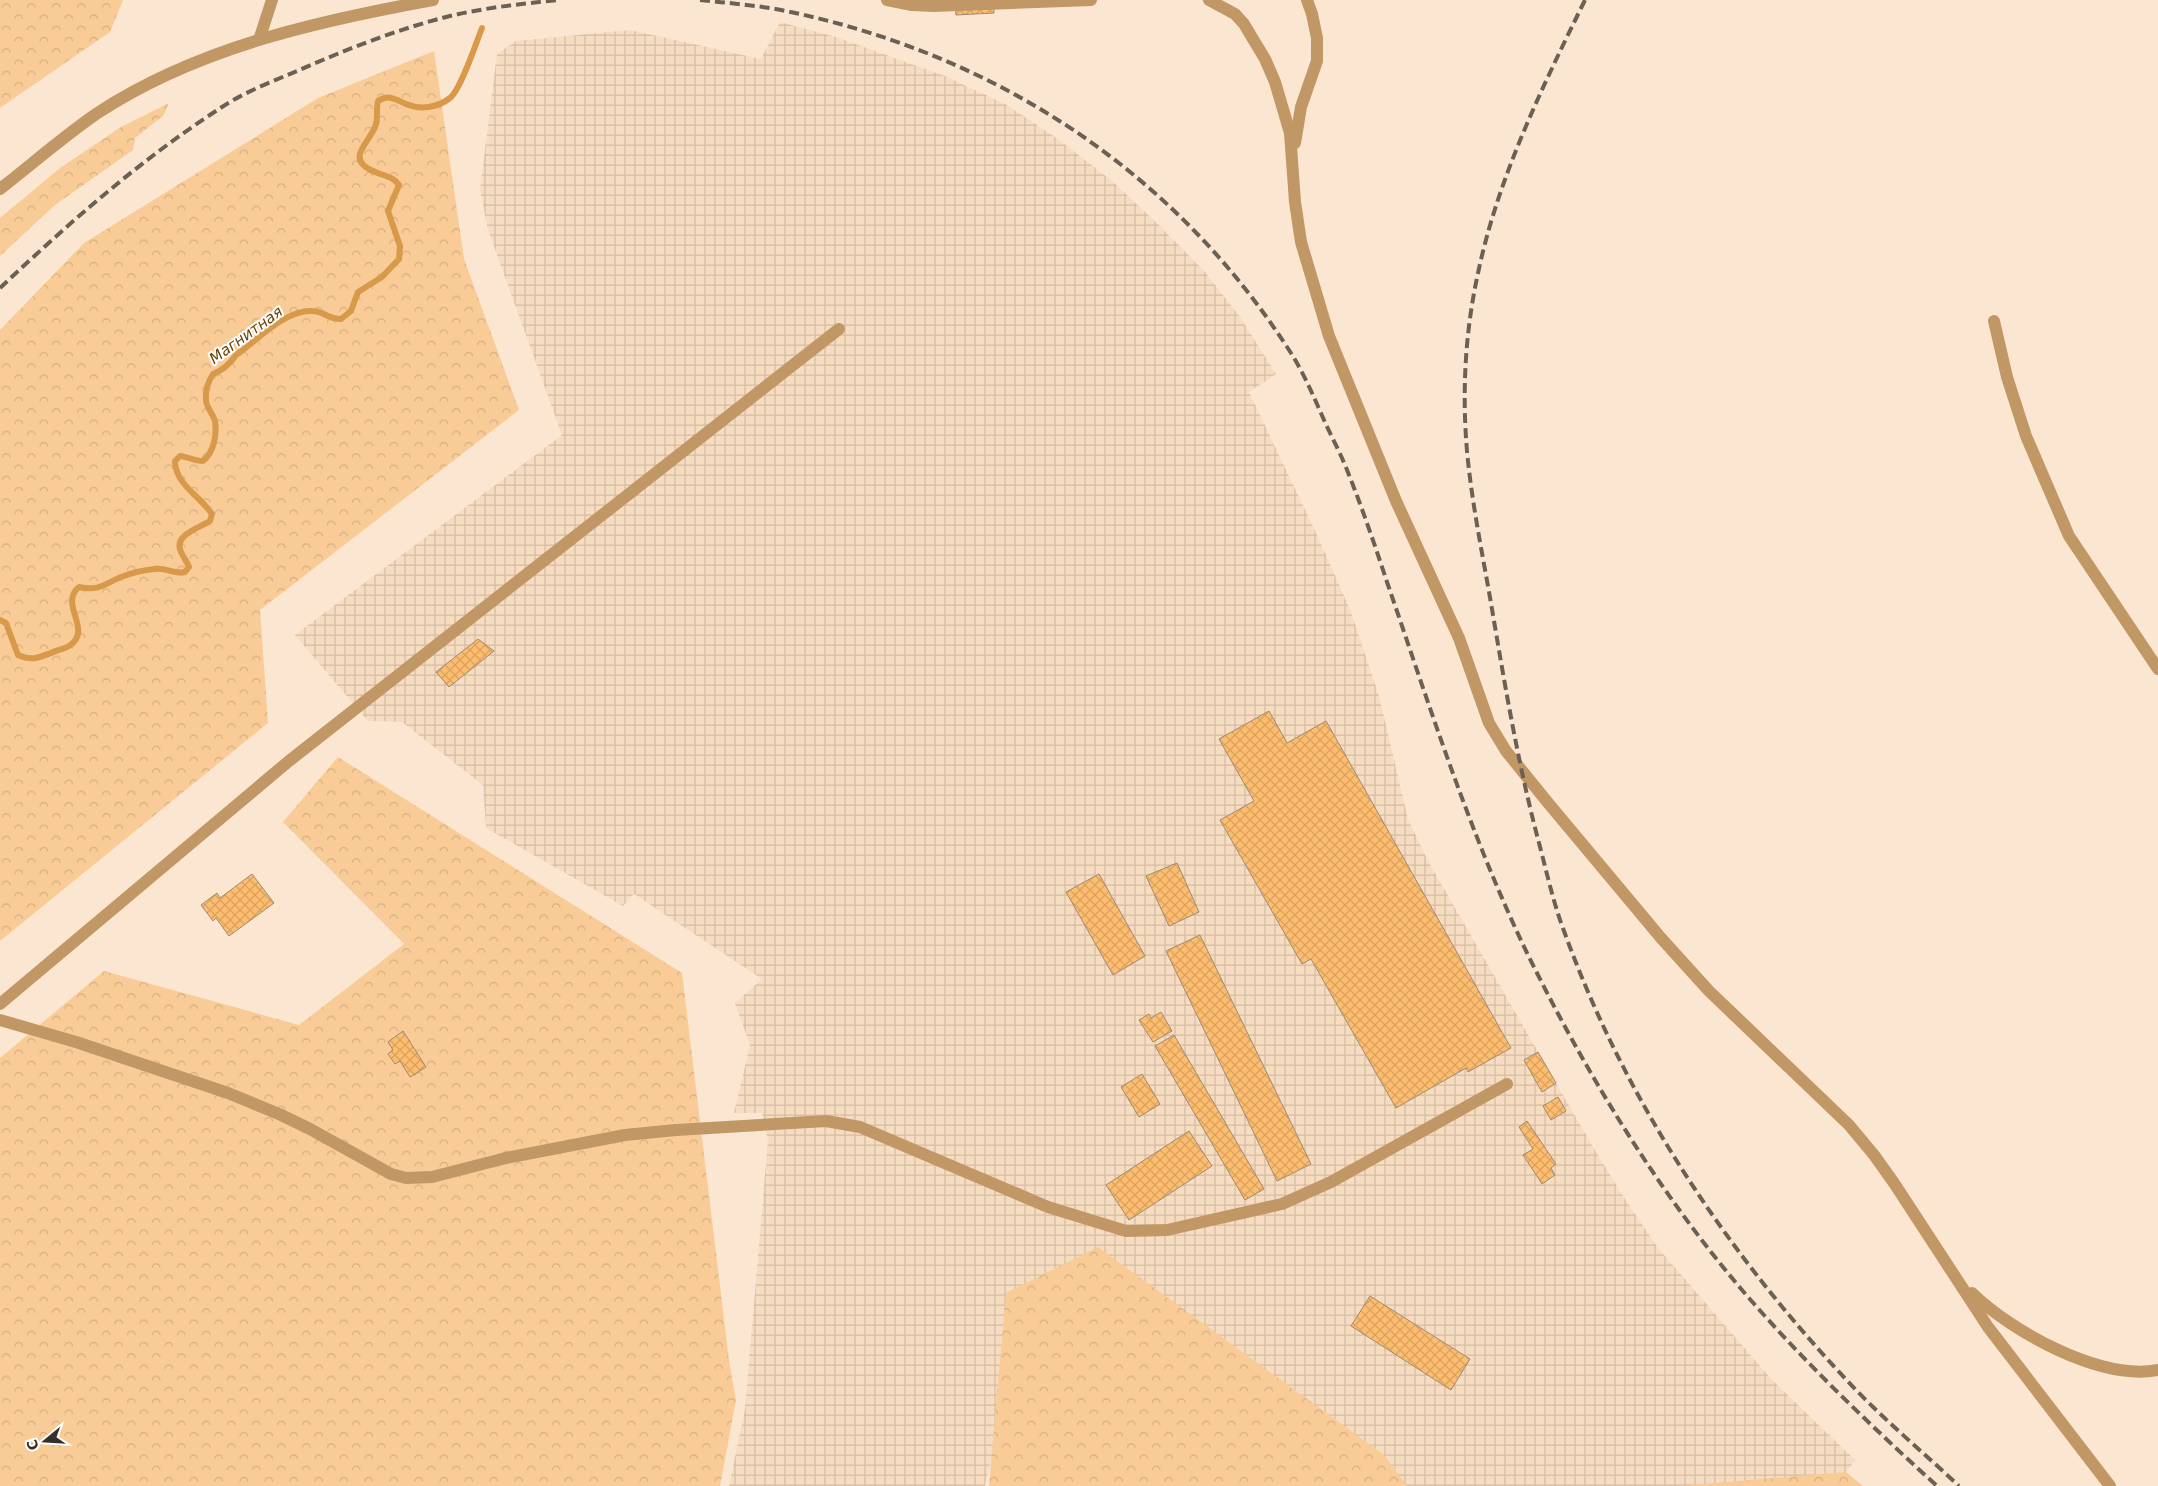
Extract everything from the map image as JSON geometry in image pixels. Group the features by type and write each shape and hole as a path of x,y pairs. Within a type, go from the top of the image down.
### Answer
{"lane":[{"path":"259,40 272,0"},
{"path":"0,189 97,114 172,73 259,40 359,14 433,0"},
{"path":"887,0 912,5 934,6 1091,0"},
{"path":"1209,0 1235,14 1244,24 1265,59 1283,103 1290,133 1295,202 1301,242 1328,336 1396,501 1459,638 1489,723 1506,751 1667,945 1709,991 1849,1125 1894,1182 1958,1278 1988,1328 2110,1486"},
{"path":"1292,165 1301,107 1317,61 1317,38 1307,0"},
{"path":"1994,321 2007,376 2026,436 2069,536 2158,669"},
{"path":"0,1004 289,762 839,329"},
{"path":"0,1020 76,1042 228,1093 310,1128 390,1174 406,1178 432,1177 506,1158 625,1135 826,1121 860,1127 1048,1207 1126,1231 1167,1230 1282,1204 1331,1182 1507,1084"},
{"path":"1958,1278 1986,1307 2010,1323 2036,1338 2088,1362 2135,1373 2158,1370"}],"shaded area":[{"path":"780,22 836,37 945,76 1005,104 1055,137 1111,180 1205,272 1240,317 1276,374 1249,392 1318,537 1351,612 1379,696 1408,819 1428,861 1590,1142 1658,1248 1773,1381 1855,1460 1836,1486 1049,1486 994,1447 985,1486 729,1486 745,1409 768,1140 762,1113 734,1113 750,1045 735,1003 762,979 634,894 623,906 486,828 483,785 402,722 368,721 295,635 562,435 488,230 480,190 497,54 516,41 630,30 761,59"}],"green space":[{"path":"0,0 123,0 110,32 0,108"},
{"path":"434,51 464,259 519,410 260,610 268,723 0,941 0,330 84,243 318,98"},
{"path":"169,103 163,116 135,138 133,150 55,205 0,256 0,218 60,168 121,127"},
{"path":"338,757 682,973 729,1360 736,1400 720,1486 0,1486 0,1058 104,971 299,1025 404,944 283,822"},
{"path":"1098,1247 1384,1455 1407,1486 989,1486 1006,1293"},
{"path":"1846,1472 1863,1486 1679,1486"}],"building":[{"path":"955,0 993,0 994,13 956,15"},
{"path":"478,639 494,651 449,687 436,672"},
{"path":"1269,711 1287,743 1326,721 1511,1048 1468,1072 1466,1068 1396,1108 1311,959 1302,964 1220,820 1254,801 1219,739"},
{"path":"1177,863 1199,912 1169,926 1146,876"},
{"path":"252,874 274,903 229,936 216,918 213,921 201,905 217,893 220,898"},
{"path":"1099,874 1145,956 1113,975 1066,892"},
{"path":"1200,935 1311,1164 1277,1181 1166,951"},
{"path":"1161,1012 1172,1031 1153,1042 1139,1020 1149,1014 1151,1018"},
{"path":"403,1031 426,1067 410,1077 400,1061 395,1064 388,1054 393,1050 388,1042"},
{"path":"1174,1035 1264,1189 1245,1200 1155,1046"},
{"path":"1538,1052 1556,1083 1542,1092 1524,1060"},
{"path":"1142,1074 1160,1104 1139,1117 1121,1087"},
{"path":"1558,1097 1566,1111 1551,1120 1543,1106"},
{"path":"1527,1121 1556,1164 1551,1168 1555,1175 1542,1184 1523,1155 1533,1149 1519,1127"},
{"path":"1189,1131 1212,1166 1129,1220 1106,1185"},
{"path":"1370,1296 1470,1359 1451,1390 1351,1326"}],"waterway":[{"name":"Магнитная","path":"0,620 6,623 18,655 27,658 38,657 67,647 76,640 78,625 72,601 79,587 93,588 103,586 118,578 147,570 163,569 177,573 185,572 189,567 179,546 181,541 188,533 210,521 212,514 179,477 175,461 180,456 203,461 210,453 216,432 215,421 206,403 207,386 211,377 262,334 291,315 312,311 341,319 351,311 358,292 382,277 399,259 400,246 388,211 399,185 391,178 364,166 360,161 362,149 376,124 378,101 392,98 411,106 423,107 434,106 450,98 459,85 482,28"}],"railway":[{"path":"0,288 78,217 133,171 190,129 228,103 247,93 352,48 427,22 487,9 558,0"},
{"path":"700,0 781,10 858,29 932,55 1002,88 1068,127 1131,172 1188,224 1240,283 1298,364 1343,461 1369,528 1469,817 1507,910 1550,999 1574,1043 1652,1171 1711,1252 1742,1290 1836,1391 1937,1486"},
{"path":"1585,0 1537,101 1508,170 1496,205 1473,299 1467,342 1465,386 1467,451 1478,533 1519,758 1550,887 1564,931 1589,995 1618,1057 1650,1117 1686,1176 1766,1287 1810,1339 1869,1403 1959,1486"}]}
